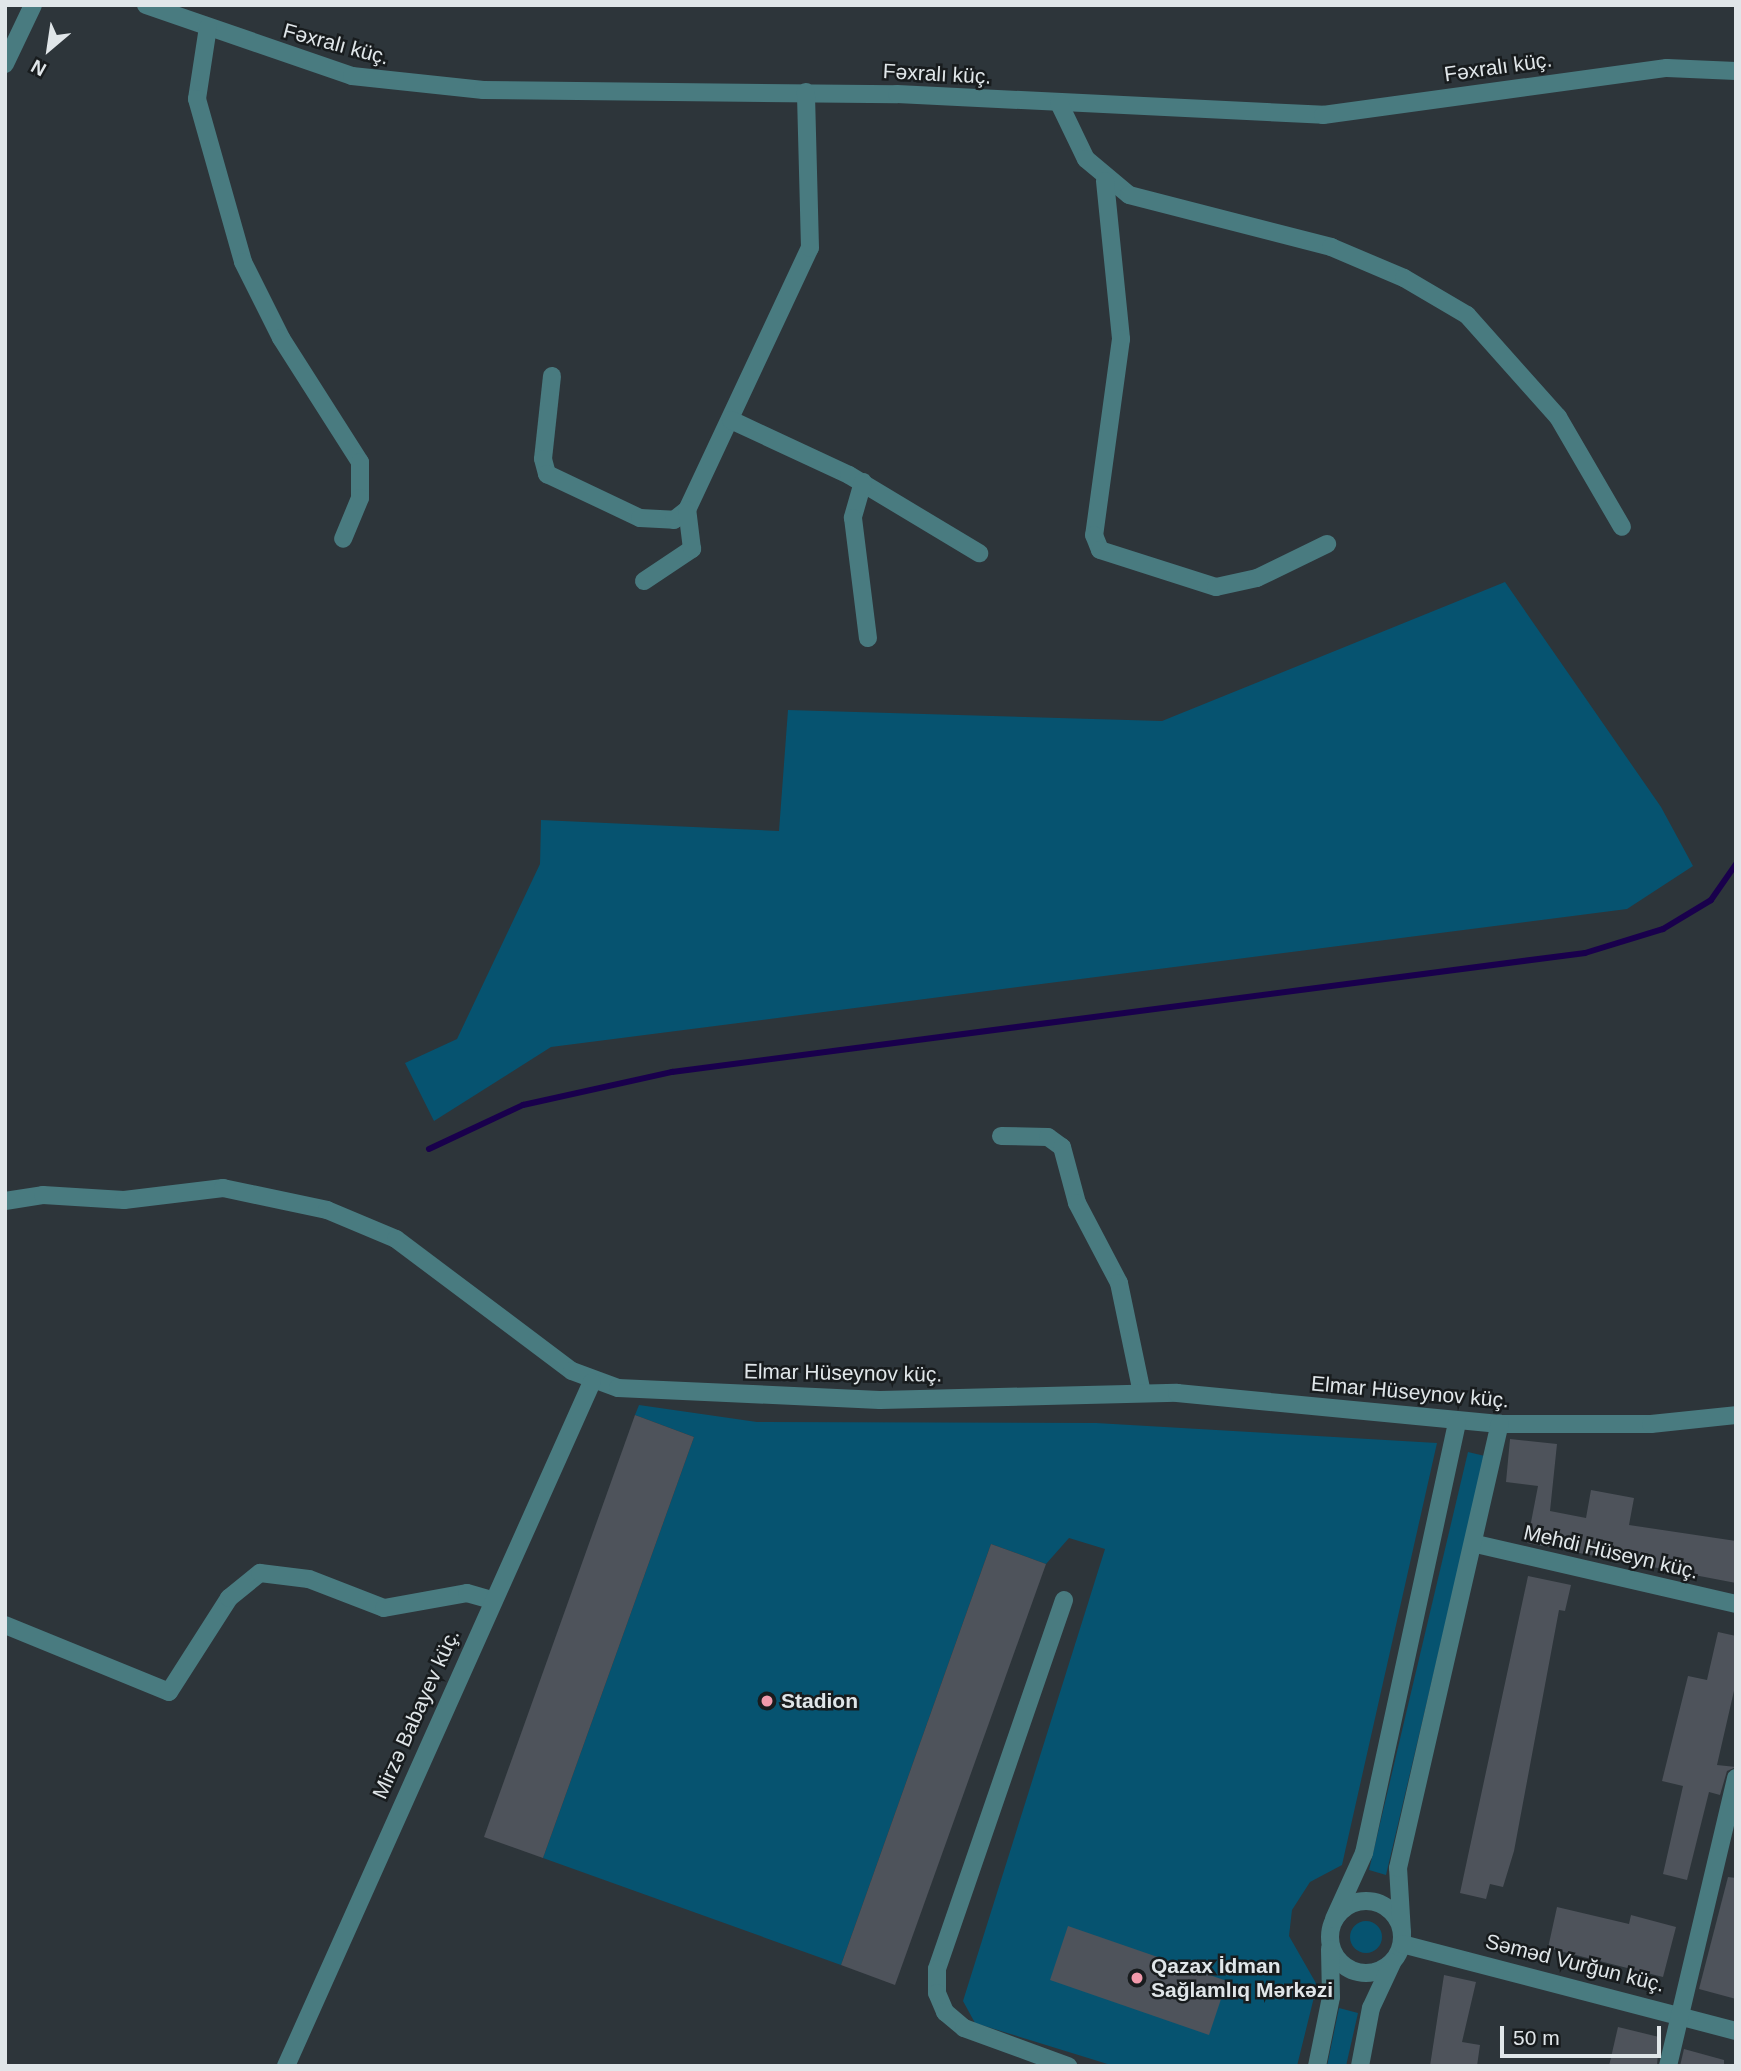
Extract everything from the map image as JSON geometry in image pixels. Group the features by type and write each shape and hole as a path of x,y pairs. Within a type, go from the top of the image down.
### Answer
{"street":[{"path":"5,64 33,5"},
{"name":"Fəxralı küç.","path":"146,5 352,76 413,86 806,92 1322,115 1667,68 1736,71"},
{"path":"208,27 197,99 243,262 281,338 360,462 360,498 343,539"},
{"path":"552,376 543,459 547,474 640,518 674,520 687,510 810,248 806,92"},
{"path":"1059,103 1071,134 1105,181 1129,195 1331,247 1440,296 1486,332 1529,380 1622,527"},
{"path":"1105,181 1121,339 1094,534 1100,550 1216,587 1256,578 1327,544"},
{"path":"731,420 863,482 979,553"},
{"path":"863,482 853,518 868,638"},
{"path":"644,581 692,549 687,510"},
{"path":"1001,1136 1048,1137 1062,1147 1077,1203 1119,1283 1142,1393"},
{"path":"5,1201 43,1195 124,1200 223,1188 327,1210 396,1239 592,1382"},
{"name":"Elmar Hüseynov küç.","path":"592,1382 829,1399 1142,1393 1500,1424 1651,1424 1736,1415"},
{"name":"Mirzə Babayev küç.","path":"286,2066 492,1600 592,1382"},
{"path":"1317,2066 1331,1997 1329,1942 1334,1919 1364,1853 1457,1422"},
{"path":"1360,2066 1371,2008 1400,1944 1398,1868 1476,1544 1500,1424"},
{"name":"Mehdi Hüseyn küç.","path":"1476,1544 1736,1604"},
{"path":"5,1625 169,1692 229,1598 260,1573 309,1579 384,1608 467,1593 492,1600"},
{"path":"1064,1600 937,1969 937,1993 945,2012 964,2028 1068,2066"},
{"path":"1668,2066 1736,1778"},
{"path":"1334,1919 1350,1903 1373,1901 1393,1912 1400,1944"},
{"path":"1329,1942 1342,1964 1365,1973 1400,1944"},
{"name":"Səməd Vurğun küç.","path":"1400,1944 1681,2014 1736,2031"}],"shaded area":[{"path":"1505,582 1661,807 1693,866 1627,909 551,1047 434,1121 405,1063 457,1039 540,864 541,820 779,831 788,710 1162,721"},
{"path":"639,1405 757,1422 1096,1423 1437,1443 1342,1865 1310,1882 1292,1910 1289,1936 1317,1985 1297,2066 1114,2066 975,2023 963,2001 1105,1549 1069,1538 1046,1564 991,1544 841,1965 543,1858 694,1437 635,1415"},
{"path":"1468,1452 1485,1456 1386,1875 1369,1870"},
{"path":"1366,1921 1377,1926 1382,1937 1377,1948 1366,1953 1355,1948 1350,1937 1355,1926"},
{"path":"1339,2008 1358,2013 1346,2066 1327,2066"}],"building":[{"path":"635,1415 694,1437 543,1858 484,1837"},
{"path":"1510,1439 1557,1444 1550,1511 1586,1518 1591,1490 1634,1498 1629,1525 1736,1541 1736,1583 1527,1543 1538,1486 1506,1482"},
{"path":"991,1544 1046,1564 895,1985 841,1965"},
{"path":"1528,1576 1571,1585 1565,1611 1559,1610 1514,1851 1503,1887 1490,1884 1486,1899 1460,1893"},
{"path":"1718,1632 1736,1636 1736,1682 1717,1765 1736,1767 1727,1771 1720,1795 1709,1792 1687,1880 1663,1874 1683,1786 1662,1781 1688,1676 1707,1680"},
{"path":"1728,1877 1736,1878 1736,1999 1699,1989"},
{"path":"1557,1907 1629,1924 1631,1915 1676,1927 1663,1977 1548,1948"},
{"path":"1068,1926 1227,1981 1209,2035 1050,1980"},
{"path":"1444,1975 1476,1982 1462,2042 1480,2045 1477,2066 1430,2066"},
{"path":"1618,2027 1659,2037 1657,2066 1609,2066"},
{"path":"1684,2049 1724,2060 1724,2066 1680,2066"}],"waterway":[{"path":"429,1149 523,1105 672,1072 1585,953 1663,929 1711,900 1736,864"}],"place":[{"name":"Stadion","path":"767,1701"},
{"name":"Qazax İdman Sağlamlıq Mərkəzi","path":"1137,1978"}]}
